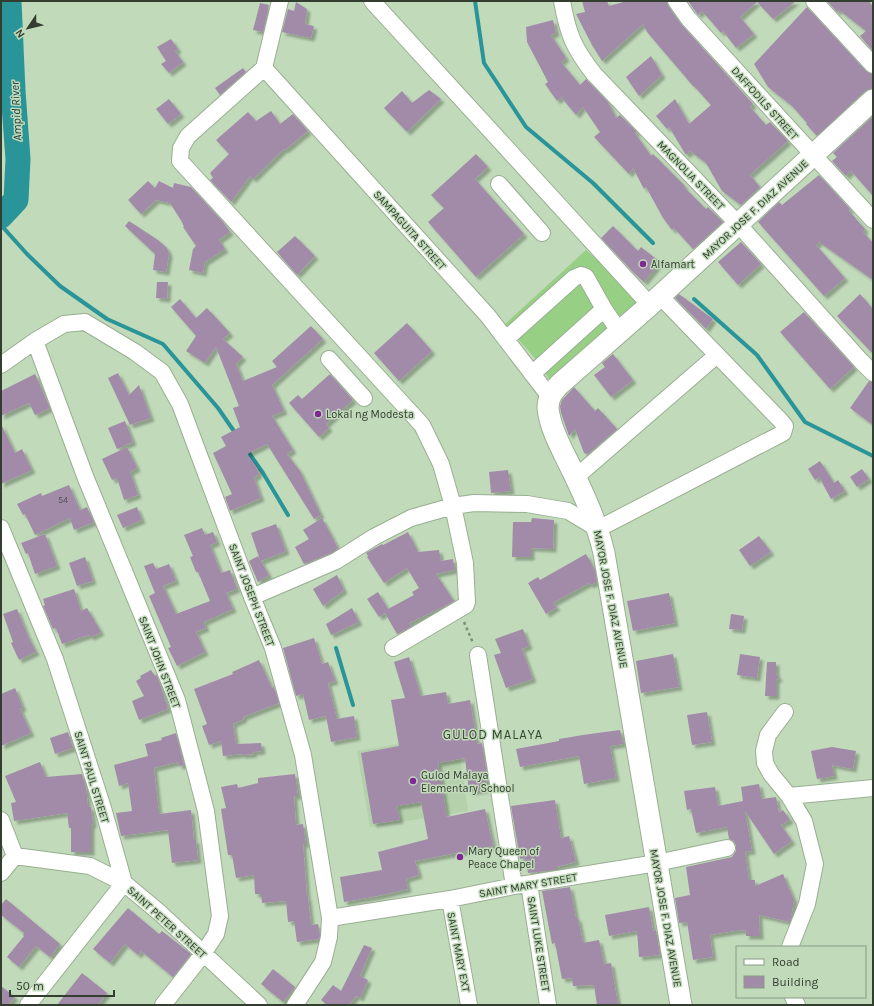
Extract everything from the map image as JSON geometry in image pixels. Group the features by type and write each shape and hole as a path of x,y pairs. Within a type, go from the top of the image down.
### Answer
{"main road":[{"name":"MAYOR JOSE F. DIAZ AVENUE","path":"681,1005 604,553 598,529 591,510 556,434 550,418 548,406 550,397 560,384 655,301 873,100"}],"street":[{"path":"280,1 264,68 188,136 181,148 180,161 422,425 441,464 453,506 465,563 468,598 466,605 393,648"},
{"path":"252,597 324,567 411,518 453,506 474,503 527,504 568,511 598,529 783,433 785,426 717,355 655,301 372,1"},
{"name":"MAGNOLIA STREET","path":"562,1 566,22 572,41 580,56 594,74 738,224 873,373"},
{"name":"DAFFODILS STREET","path":"676,1 688,18 873,220"},
{"path":"814,1 873,65"},
{"name":"SAMPAGUITA STREET","path":"264,68 488,316 550,397"},
{"path":"499,184 542,233"},
{"path":"506,339 574,278 581,275 586,277 619,332"},
{"path":"532,374 604,309"},
{"name":"SAINT JOSEPH STREET","path":"1,365 35,341 64,324 85,322 135,352 162,372 180,404 252,597 273,648 303,755 330,918 329,937 323,962 295,1005"},
{"name":"SAINT JOHN STREET","path":"35,341 85,476 177,700 206,812 220,916 216,934 203,954 163,1005"},
{"path":"576,477 717,355"},
{"path":"329,359 364,398"},
{"name":"SAINT PAUL STREET","path":"1,528 55,659 100,801 124,883"},
{"name":"SAINT LUKE STREET","path":"478,655 522,885 548,1005"},
{"path":"785,712 768,735 764,751 765,762 771,774 789,796 804,821 815,864 808,904 790,946"},
{"path":"789,796 873,788"},
{"path":"1,820 15,856 1,873"},
{"name":"SAINT MARY STREET","path":"330,918 657,863 726,848"},
{"name":"SAINT PETER STREET","path":"15,856 90,866 124,883 160,913 259,1005"},
{"path":"28,1005 124,883"},
{"name":"SAINT MARY EXT","path":"450,899 469,1005"}],"path":[{"path":"458,609 478,655"}],"shaded area":[{"name":"Gulod Malaya Elementary School","path":"457,734 468,811 370,827 357,751"}],"green space":[{"path":"586,250 638,298 639,310 553,385 538,362 505,324"}],"building":[{"path":"582,1 607,1 609,6 627,1 667,1 668,6 681,24 753,104 750,107 766,125 770,122 788,141 750,175 760,187 741,205 722,191 706,163 690,151 686,155 669,127 667,129 656,116 675,99 689,124 711,105 647,32 643,24 602,61 576,14 585,12"},
{"path":"688,1 796,1 773,19 757,2 740,17 754,34 736,48 723,31 721,33 702,11 698,15"},
{"path":"827,1 869,1 873,7 873,51 860,36 866,31 839,10 837,12"},
{"path":"296,2 307,9 305,24 314,26 311,38 282,32 288,9 294,11"},
{"path":"260,3 269,5 263,32 253,30"},
{"path":"807,7 866,71 873,74 873,88 865,91 817,136 792,106 768,87 754,64"},
{"path":"553,20 556,33 551,35 566,58 561,62 580,85 586,79 608,102 616,118 620,115 637,132 635,133 651,156 653,154 706,209 708,207 723,222 693,249 674,228 672,230 663,218 646,187 644,189 633,168 629,174 594,137 600,132 583,107 576,115 561,97 557,101 545,84 548,82 527,42 526,27"},
{"path":"171,39 178,49 175,51 183,62 169,73 161,64 166,61 157,47"},
{"path":"651,56 662,75 639,96 626,77"},
{"path":"243,68 246,72 220,95 215,88"},
{"path":"429,90 441,99 407,132 384,108 402,91 412,103"},
{"path":"169,99 181,114 168,124 156,109"},
{"path":"271,111 280,124 293,114 308,131 285,150 284,149 253,179 250,176 231,202 210,180 213,178 210,173 229,154 216,140 248,112 256,121"},
{"path":"873,116 873,196 851,171 846,176 832,161 837,157 833,153"},
{"path":"476,154 488,167 475,179 524,234 476,277 428,222 444,208 431,195"},
{"path":"819,175 850,209 849,211 865,229 863,232 873,243 873,280 819,242 816,245 845,278 824,296 758,222 779,202 782,205"},
{"path":"148,181 155,188 159,181 173,188 174,183 191,187 223,222 230,232 219,240 225,249 205,262 203,273 189,270 193,249 196,246 183,227 182,222 170,203 156,200 141,214 128,200"},
{"path":"129,221 158,240 167,248 169,254 166,272 153,270 155,254 125,226"},
{"path":"613,226 638,251 641,247 660,262 644,282 601,238"},
{"path":"295,236 315,256 297,275 277,252"},
{"path":"741,242 761,264 738,285 718,262"},
{"path":"157,282 168,282 167,299 156,298"},
{"path":"679,294 713,319 706,329 675,298"},
{"path":"860,294 873,309 873,354 837,316"},
{"path":"180,299 196,318 207,308 230,333 223,339 243,357 236,364 243,381 277,367 272,361 311,326 323,339 272,385 284,411 272,416 293,450 287,454 300,471 321,515 314,519 267,444 247,454 257,468 259,474 254,478 261,498 230,511 225,497 232,494 213,453 226,446 221,437 240,427 233,408 239,406 216,347 205,363 186,351 196,336 171,307"},
{"path":"804,312 854,367 830,389 780,332"},
{"path":"407,323 432,351 399,381 374,353"},
{"path":"613,354 633,380 611,397 594,375 605,367 602,363"},
{"path":"118,373 129,395 139,385 151,418 130,425 108,378"},
{"path":"35,374 50,408 35,415 29,403 1,416 1,391"},
{"name":"Lokal ng Modesta","path":"330,374 353,400 326,424 329,428 319,437 289,403 298,395 302,399"},
{"path":"869,381 873,382 873,425 850,408"},
{"path":"574,387 595,411 598,408 617,429 588,454 584,453 575,429 569,436 561,413 560,406 562,400"},
{"path":"125,421 133,442 117,449 108,428"},
{"path":"1,424 15,453 22,449 32,470 1,484"},
{"path":"127,447 137,468 130,472 138,495 124,500 117,478 112,480 102,459"},
{"path":"820,461 834,483 838,480 845,491 831,499 819,477 815,480 808,469"},
{"path":"862,469 869,479 857,487 850,477"},
{"path":"508,470 511,491 491,493 489,472"},
{"path":"69,485 80,510 87,507 94,522 74,530 70,518 35,535 25,514 23,515 17,504 41,493 42,496"},
{"path":"137,507 142,520 123,528 117,515"},
{"path":"322,518 338,548 332,553 304,564 295,547 309,539 303,530"},
{"path":"532,518 554,520 553,549 531,548 531,557 512,557 513,522 531,522"},
{"path":"276,524 286,551 261,561 269,575 258,582 249,561 258,556 260,560 251,533"},
{"path":"202,528 205,535 213,532 217,542 210,545 221,573 230,570 237,589 226,593 233,609 204,622 206,628 196,632 205,652 177,666 168,648 171,647 149,596 155,593 144,566 153,563 156,569 169,564 176,581 163,586 176,614 210,601 190,557 193,556 184,535"},
{"path":"408,532 418,552 439,550 441,561 453,559 455,570 436,574 454,601 409,623 411,627 397,634 385,613 379,617 367,599 378,592 388,609 414,595 412,592 419,588 407,568 384,583 367,557 368,556 366,553"},
{"path":"45,534 57,566 35,574 28,553 26,554 21,543"},
{"path":"759,536 771,552 750,566 739,550"},
{"path":"586,554 595,570 597,582 590,585 589,583 553,603 557,607 546,614 528,583 538,577 540,580"},
{"path":"85,557 93,581 77,586 69,563"},
{"path":"337,575 344,590 323,606 313,589"},
{"path":"74,589 81,611 87,608 101,632 91,637 89,635 62,644 56,628 53,629 43,606 45,605 43,599"},
{"path":"669,593 675,623 633,631 627,601"},
{"path":"352,608 359,622 331,635 326,624"},
{"path":"17,609 36,652 19,660 11,643 13,642 3,614"},
{"path":"731,614 744,616 742,630 729,629"},
{"path":"523,629 529,646 522,649 533,679 506,688 494,655 501,653 495,639"},
{"path":"314,638 322,664 328,662 335,681 328,683 337,719 354,716 357,737 331,742 326,716 309,720 303,694 296,696 283,648"},
{"path":"673,654 679,687 641,693 636,661"},
{"path":"740,654 760,657 757,678 737,675"},
{"path":"409,657 421,696 446,692 448,704 470,700 477,744 482,743 488,781 486,781 487,789 469,792 465,758 438,763 447,817 485,809 493,846 415,861 419,875 406,879 408,889 344,902 340,877 382,870 378,852 428,839 421,802 397,806 400,820 373,824 361,753 399,746 391,700 405,698 394,662"},
{"path":"259,660 272,688 274,687 279,703 243,717 244,719 233,724 236,744 261,743 262,751 253,752 254,754 223,756 221,741 209,745 202,726 207,724 194,689 233,674 232,672"},
{"path":"767,662 776,662 776,673 779,678 776,680 776,696 765,696"},
{"path":"151,670 155,676 157,675 168,709 139,720 132,701 144,696 136,681 141,678 140,676"},
{"path":"15,688 23,708 20,709 31,733 1,746 1,694"},
{"path":"707,712 712,742 692,745 687,715"},
{"path":"620,730 623,744 610,746 616,778 584,784 579,756 520,767 516,749 559,741 559,739"},
{"path":"68,732 73,748 55,754 50,738"},
{"path":"176,733 184,765 179,766 178,762 154,768 159,814 191,810 198,860 172,863 168,830 121,836 116,813 132,811 128,783 119,786 114,765 148,756 145,744 162,740 161,738"},
{"path":"832,747 856,751 853,769 832,765 834,776 817,779 811,751"},
{"path":"40,762 46,777 82,774 86,787 88,807 91,807 93,824 91,825 91,852 71,852 71,828 69,828 67,813 14,821 11,803 16,802 5,776"},
{"path":"295,774 298,796 294,796 296,825 303,824 306,844 303,844 307,897 311,925 318,924 320,936 319,939 297,942 294,921 288,922 286,901 262,903 261,894 255,894 254,875 236,878 232,855 228,855 221,809 226,808 221,787 237,784 238,788 258,783 258,778"},
{"path":"759,784 762,799 776,797 779,813 783,810 790,820 781,825 792,841 774,854 745,811 752,851 745,852 749,880 755,880 755,886 783,874 794,900 790,922 759,915 760,936 746,936 746,930 710,935 713,957 693,960 687,922 679,923 675,898 690,895 686,867 732,857 736,851 736,846 734,841 729,839 727,827 696,833 691,809 687,810 684,791 715,787 718,806 743,801 741,787"},
{"path":"555,800 561,838 569,836 576,862 556,867 556,870 528,873 525,858 520,859 511,806"},
{"path":"570,887 583,943 599,940 604,964 611,963 618,1005 597,1005 594,985 573,986 572,978 562,979 555,943 552,944 542,891"},
{"path":"6,899 60,944 50,957 36,946 19,967 7,957 24,936 24,933 1,915 1,905"},
{"path":"649,907 653,931 656,930 660,955 639,957 637,931 609,936 605,915"},
{"path":"128,908 159,934 162,931 191,954 173,977 141,951 138,955 125,944 110,963 93,949"},
{"path":"364,945 372,948 360,976 368,980 360,998 356,996 349,1005 327,1005 321,1000 333,985 341,991"},
{"path":"273,969 295,987 283,1002 261,984"},
{"path":"82,973 107,993 98,1005 57,1005"},
{"path":"1,986 15,997 8,1005 1,1005"}],"waterway":[{"name":"Ampid River","path":"1,216 16,200 18,159 9,1"},
{"path":"475,1 484,63 526,127 593,183 653,243"},
{"path":"1,225 27,254 60,286 107,319 163,344 218,408 236,434"},
{"path":"694,299 757,355 805,422 873,456"},
{"path":"247,450 263,473 288,515"},
{"path":"336,648 353,705"}],"place":[{"name":"Alfamart","path":"643,264"},
{"name":"Lokal ng Modesta","path":"318,414"},
{"name":"Gulod Malaya Elementary School","path":"413,781"},
{"name":"Mary Queen of Peace Chapel","path":"460,857"}],"district":[{"name":"GULOD MALAYA","path":"493,734"}]}
